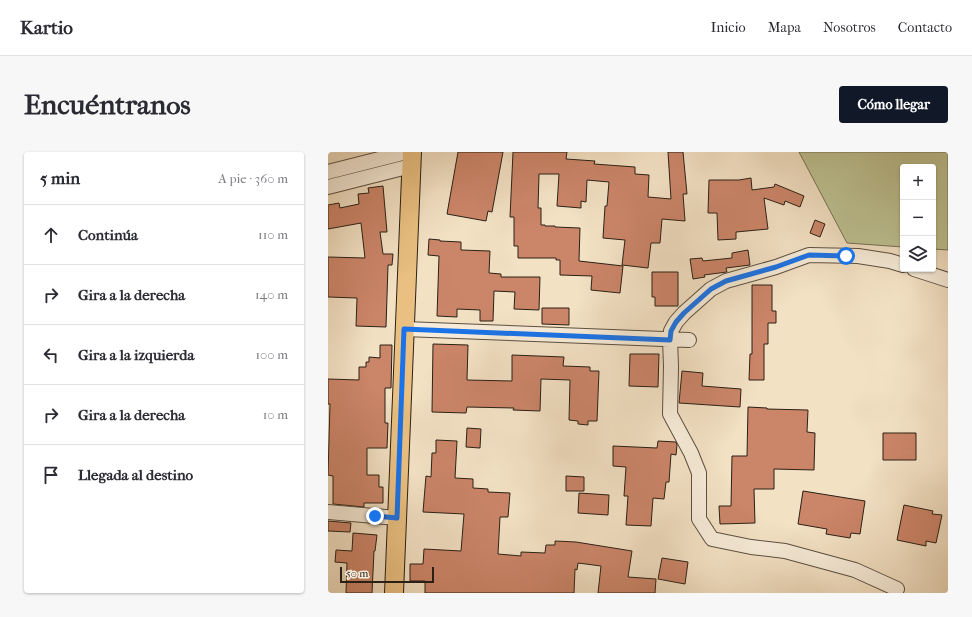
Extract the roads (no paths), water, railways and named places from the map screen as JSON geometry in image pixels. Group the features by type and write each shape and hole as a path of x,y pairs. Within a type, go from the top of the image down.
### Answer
{"main road":[{"path":"394,593 410,157"}],"street":[{"path":"328,172 410,157"},
{"path":"328,187 410,157"},
{"path":"897,589 855,570 785,551 751,547 712,539 700,519 700,473 670,414 670,340 671,331 676,322 684,313 711,289 726,281 776,267 809,255 858,256 890,261 900,265"},
{"path":"923,272 948,280"},
{"path":"404,329 689,340"},
{"path":"328,512 397,518"}]}
